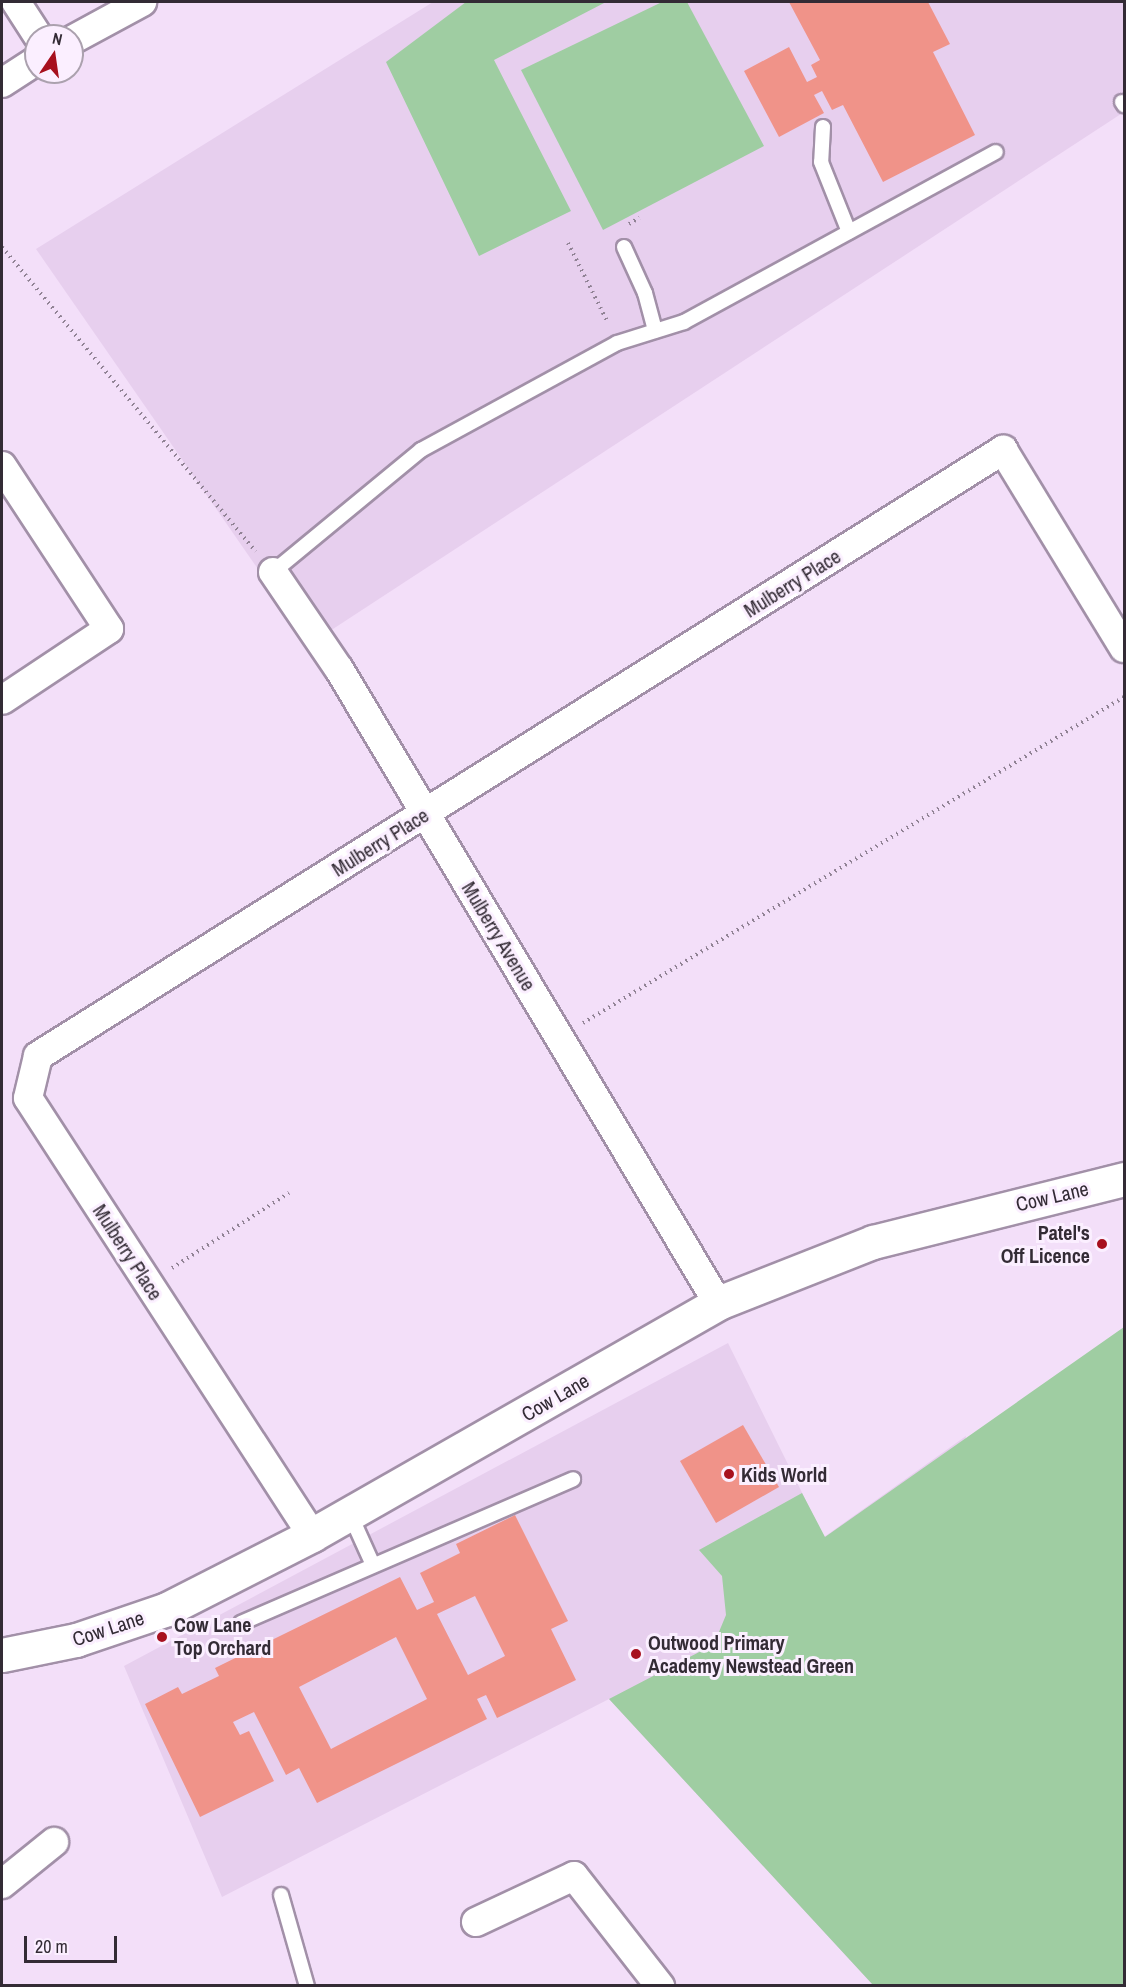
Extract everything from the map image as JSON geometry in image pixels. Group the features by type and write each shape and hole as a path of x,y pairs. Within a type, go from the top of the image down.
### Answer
{"main road":[{"name":"Cow Lane","path":"2,1655 76,1640 167,1608 350,1514 718,1303 873,1242 1125,1179"}],"street":[{"path":"16,2 30,24"},
{"path":"84,33 142,2"},
{"path":"2,83 24,68"},
{"name":"Mulberry Place","path":"312,1535 28,1098 38,1056 1003,450 1125,648"},
{"path":"2,466 109,629 2,700"},
{"name":"Mulberry Avenue","path":"273,572 339,669 718,1303"},
{"path":"2,1884 54,1842"},
{"path":"476,1922 573,1876 660,1986"}],"lane":[{"path":"823,127 821,162 849,232"},
{"path":"273,572 421,450 617,343 684,322 996,152"},
{"path":"624,247 645,293 655,331"},
{"path":"241,1623 573,1479"},
{"path":"350,1514 373,1565"},
{"path":"281,1895 307,1986"}],"path":[{"path":"568,243 617,343"},
{"path":"2,247 273,572"},
{"path":"560,1037 1125,696"},
{"path":"148,1283 289,1193"}],"shaded area":[{"path":"433,2 1124,2 1124,112 310,644 36,249"},
{"name":"Outwood Primary Academy Newstead Green","path":"728,1343 824,1537 966,1436 873,1985 609,1699 222,1897 124,1666"}],"green space":[{"path":"466,2 606,2 494,60 571,211 479,256 386,62"},
{"path":"662,2 687,2 764,146 603,230 521,70"},
{"path":"1124,1327 1124,1985 873,1985 609,1699 705,1649 716,1639 726,1615 722,1576 699,1550 802,1493 825,1537"}],"building":[{"path":"789,2 928,2 950,44 933,52 975,135 883,182 843,105 832,110 822,91 814,95 824,113 779,137 744,71 789,47 807,82 817,77 811,65 820,60"},
{"name":"Kids World","path":"743,1425 779,1487 716,1523 680,1461"},
{"path":"515,1515 568,1621 551,1629 576,1680 497,1718 486,1695 477,1699 487,1719 317,1803 299,1768 286,1775 254,1712 233,1722 240,1735 249,1731 274,1781 200,1817 145,1704 178,1687 182,1694 219,1676 215,1668 400,1577 417,1610 434,1602 420,1573 460,1553 456,1544","holes":["475,1596 505,1656 468,1675 437,1614","396,1637 427,1699 331,1749 299,1687"]}],"place":[{"name":"Patel's Off Licence","path":"1102,1244"},
{"name":"Kids World","path":"729,1474"},
{"name":"Cow Lane Top Orchard","path":"162,1637"},
{"name":"Outwood Primary Academy Newstead Green","path":"636,1654"}]}
